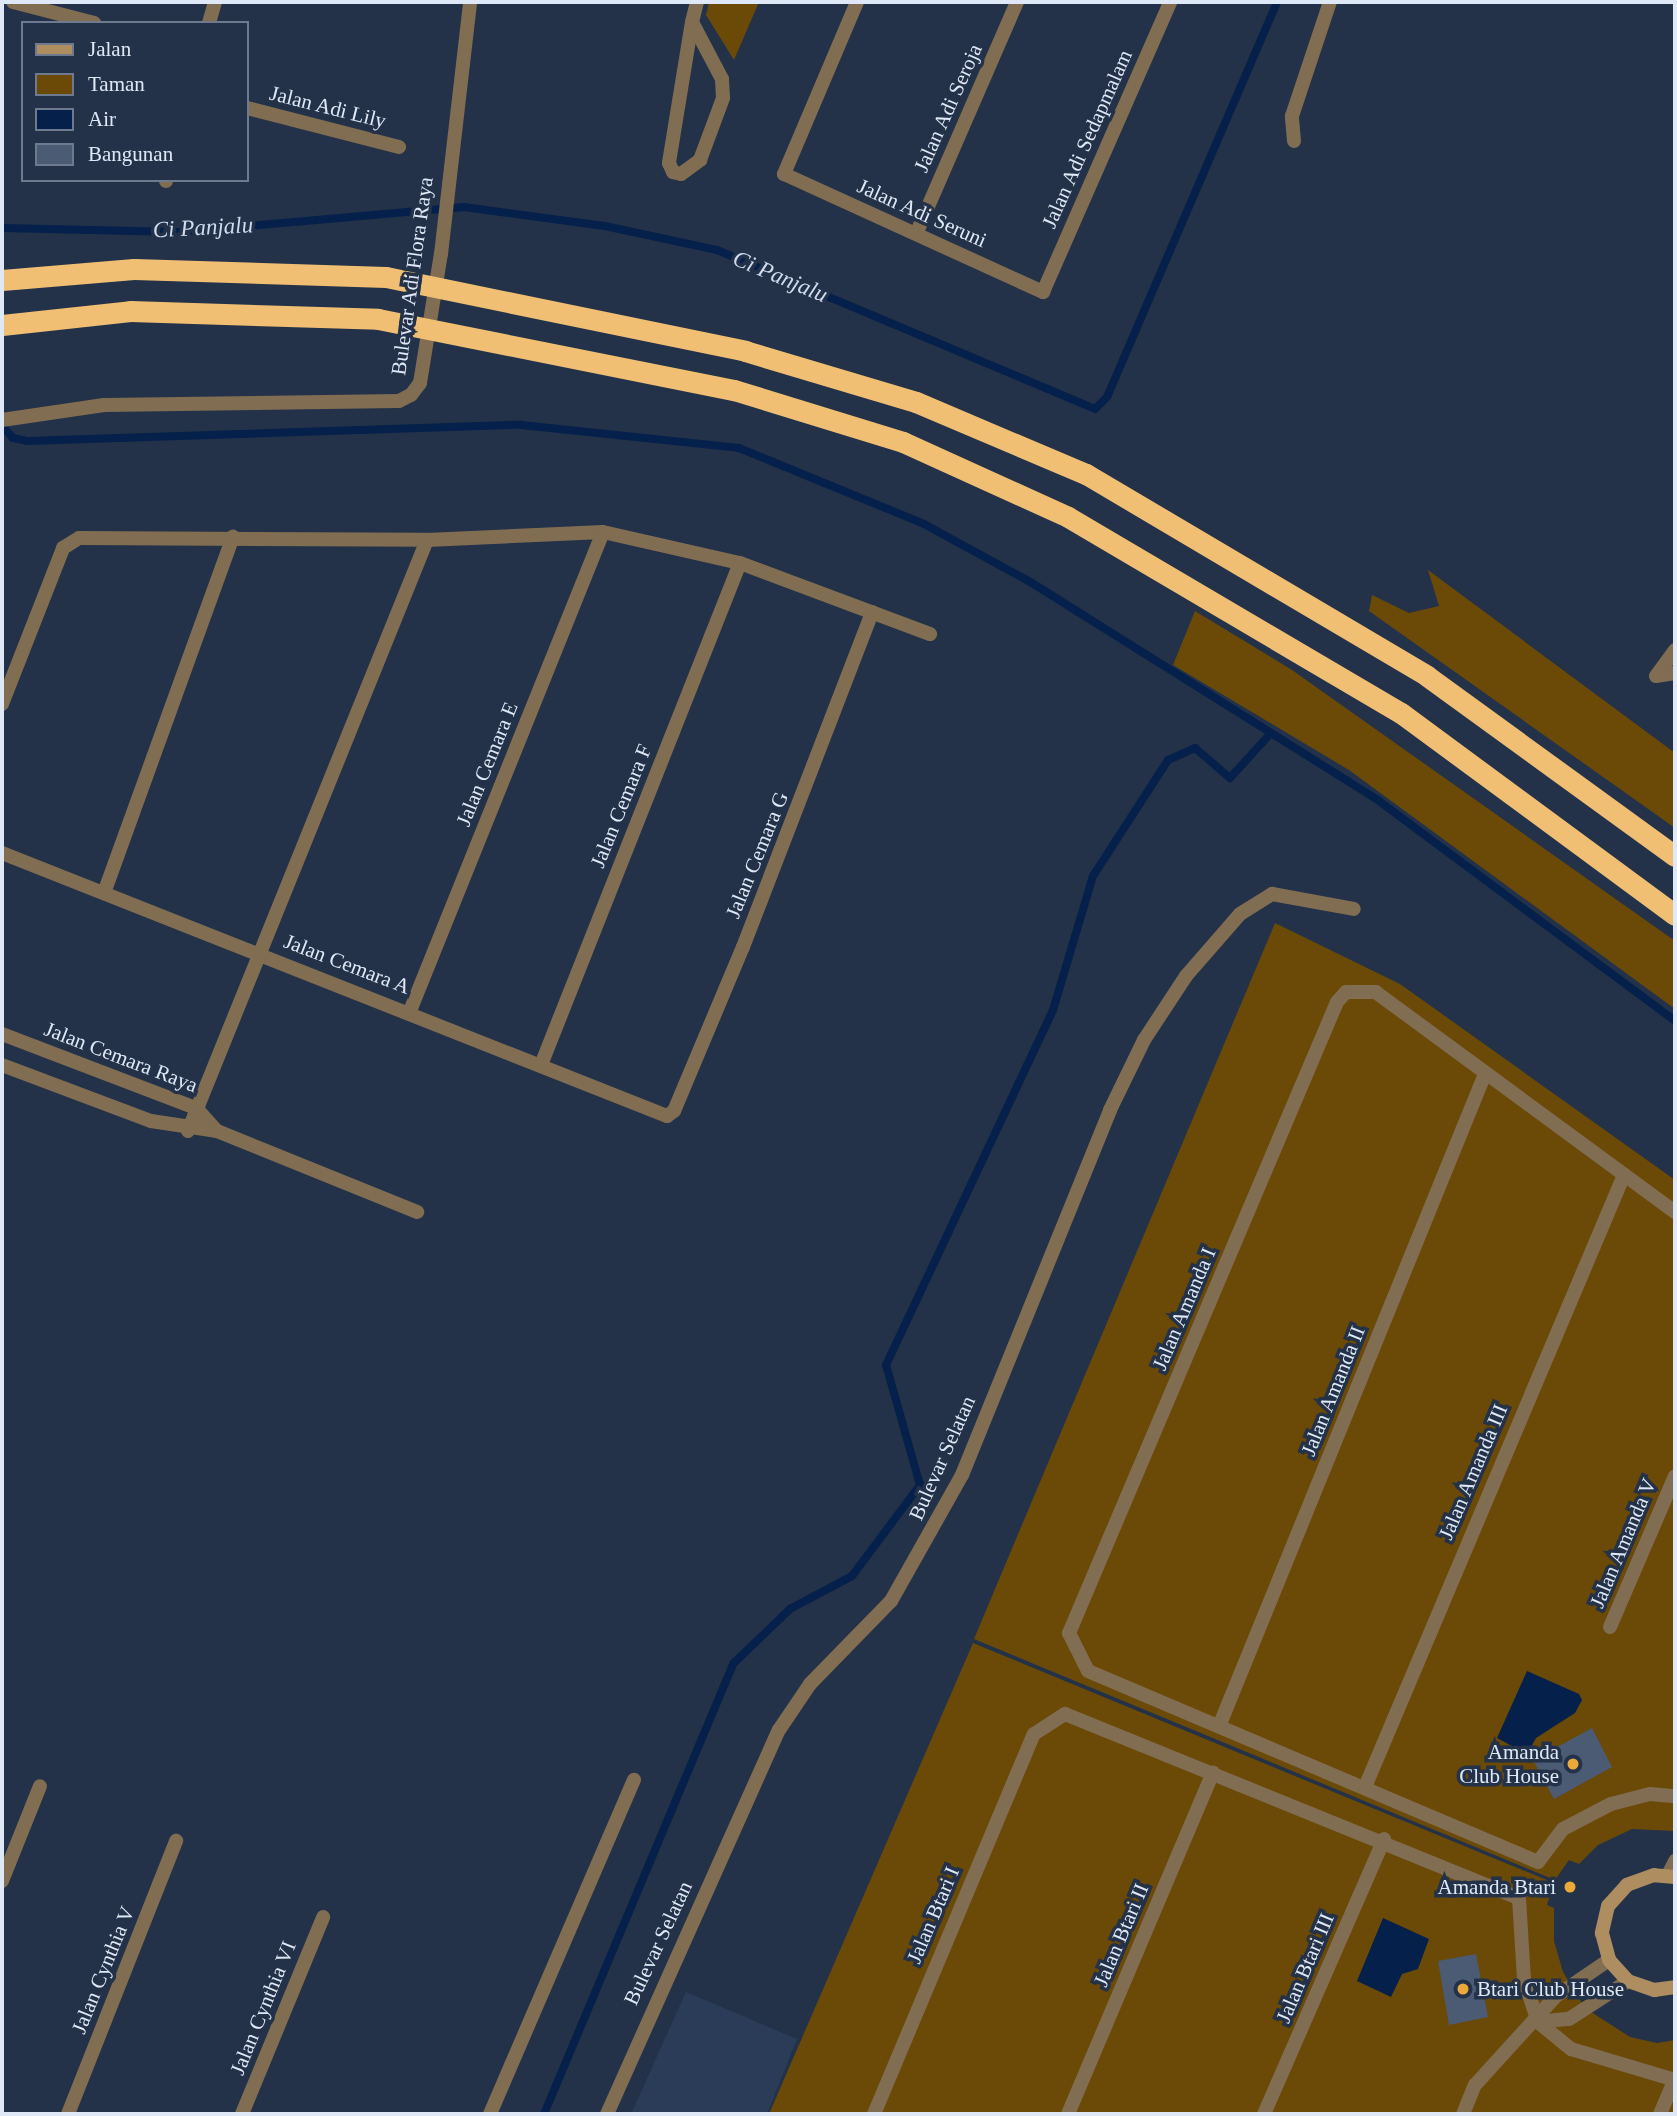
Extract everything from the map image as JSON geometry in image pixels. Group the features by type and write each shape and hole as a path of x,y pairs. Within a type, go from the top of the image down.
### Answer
{"highway":[{"path":"2,280 134,268 386,277 745,351 916,402 1086,474 1427,676 1675,856"},
{"path":"2,325 130,311 378,319 734,390 903,442 1069,517 1401,713 1675,915"}],"street":[{"path":"13,2 59,8 84,21"},
{"path":"210,21 215,2"},
{"name":"Bulevar Adi Flora Raya","path":"6,419 104,405 404,399 420,383 443,231 470,2"},
{"path":"692,22 722,79 723,98 700,160 681,174 673,172 669,163 692,22 697,2"},
{"name":"Jalan Adi Seruni","path":"857,2 784,174 917,232 1043,292"},
{"name":"Jalan Adi Seroja","path":"917,232 1017,2"},
{"name":"Jalan Adi Sedapmalam","path":"1043,292 1170,2"},
{"path":"1294,141 1292,116 1330,2"},
{"name":"Jalan Adi Lily","path":"248,108 399,147"},
{"path":"2,704 63,548 71,541 128,535 427,540 603,532 740,563 930,634"},
{"name":"Jalan Cemara E","path":"410,1011 603,532"},
{"path":"104,893 233,537"},
{"path":"188,1130 427,540"},
{"name":"Jalan Cemara F","path":"541,1065 740,563"},
{"name":"Jalan Cemara G","path":"674,1111 872,612"},
{"path":"1675,650 1656,676 1675,673"},
{"name":"Jalan Cemara A","path":"2,853 410,1011 653,1115 674,1111"},
{"name":"Bulevar Selatan","path":"607,2114 779,1730 810,1684 891,1601 962,1475 1110,1110 1144,1040 1186,976 1240,914 1272,894 1354,909"},
{"name":"Jalan Amanda I","path":"1220,1724 1088,1671 1069,1633 1337,1002 1360,988 1376,992 1485,1074"},
{"name":"Jalan Cemara Raya","path":"2,1034 197,1108 217,1131"},
{"name":"Jalan Cemara Raya","path":"2,1065 188,1130 217,1131 417,1212"},
{"path":"1485,1074 1675,1212"},
{"name":"Jalan Amanda II","path":"1220,1724 1485,1074"},
{"name":"Jalan Amanda III","path":"1365,1787 1624,1175"},
{"name":"Jalan Amanda V","path":"1610,1627 1675,1476"},
{"name":"Jalan Btari I","path":"874,2114 1034,1734 1046,1722 1073,1715 1213,1773"},
{"path":"1220,1724 1538,1863 1563,1829 1612,1804 1650,1794 1675,1796"},
{"path":"1213,1773 1384,1839 1519,1898 1524,1979 1538,2022 1571,2049 1674,2081 1660,2114"},
{"name":"Jalan Btari II","path":"1068,2114 1213,1773"},
{"path":"490,2114 634,1780"},
{"path":"2,1881 40,1786"},
{"name":"Jalan Btari III","path":"1264,2114 1384,1839"},
{"name":"Jalan Cynthia V","path":"68,2114 176,1841"},
{"path":"1675,1861 1672,1876 1634,1881 1608,1906 1602,1933 1609,1960 1628,1981 1654,1990 1675,1987"},
{"name":"Jalan Cynthia VI","path":"242,2114 323,1917"},
{"path":"1463,2114 1475,2085 1538,2022 1556,1996 1609,1960"},
{"path":"1538,2022 1569,2019 1628,1981"}],"shaded area":[{"path":"686,1992 797,2039 767,2114 631,2114"}],"green space":[{"path":"709,2 759,2 734,60 706,15"},
{"path":"1428,570 1675,753 1675,828 1369,611 1372,595 1409,613 1439,606"},
{"path":"1195,611 1292,670 1675,941 1675,1009 1349,770 1173,665"},
{"path":"1275,923 1400,984 1675,1180 1675,1831 1632,1829 1598,1845 1579,1864 1569,1860 1555,1880 974,1639"},
{"path":"973,1643 1554,1883 1547,1905 1554,1908 1554,1941 1563,1972 1585,2008 1630,2037 1657,2043 1675,2040 1675,2114 769,2114"}],"water":[{"path":"1527,1671 1579,1694 1582,1700 1575,1713 1536,1738 1527,1754 1497,1738"},
{"path":"1383,1918 1429,1939 1418,1969 1402,1974 1391,1997 1357,1981"}],"building":[{"name":"Amanda Club House","path":"1592,1728 1612,1767 1554,1799 1533,1760"},
{"name":"Btari Club House","path":"1476,1954 1488,2017 1449,2025 1438,1961"}],"waterway":[{"name":"Ci Panjalu","path":"2,228 179,232 464,207 605,226 717,250 1095,409 1107,397 1277,2"},
{"path":"2,426 13,438 27,441 521,425 739,448 924,524 1032,583 1379,801 1675,1021"},
{"path":"544,2114 734,1663 790,1609 852,1576 920,1485 886,1365 1053,1010 1093,876 1168,760 1195,748 1230,778 1270,734"}],"place":[{"name":"Amanda Club House","path":"1573,1764"},
{"name":"Amanda Btari","path":"1570,1887"},
{"name":"Btari Club House","path":"1463,1989"}]}
